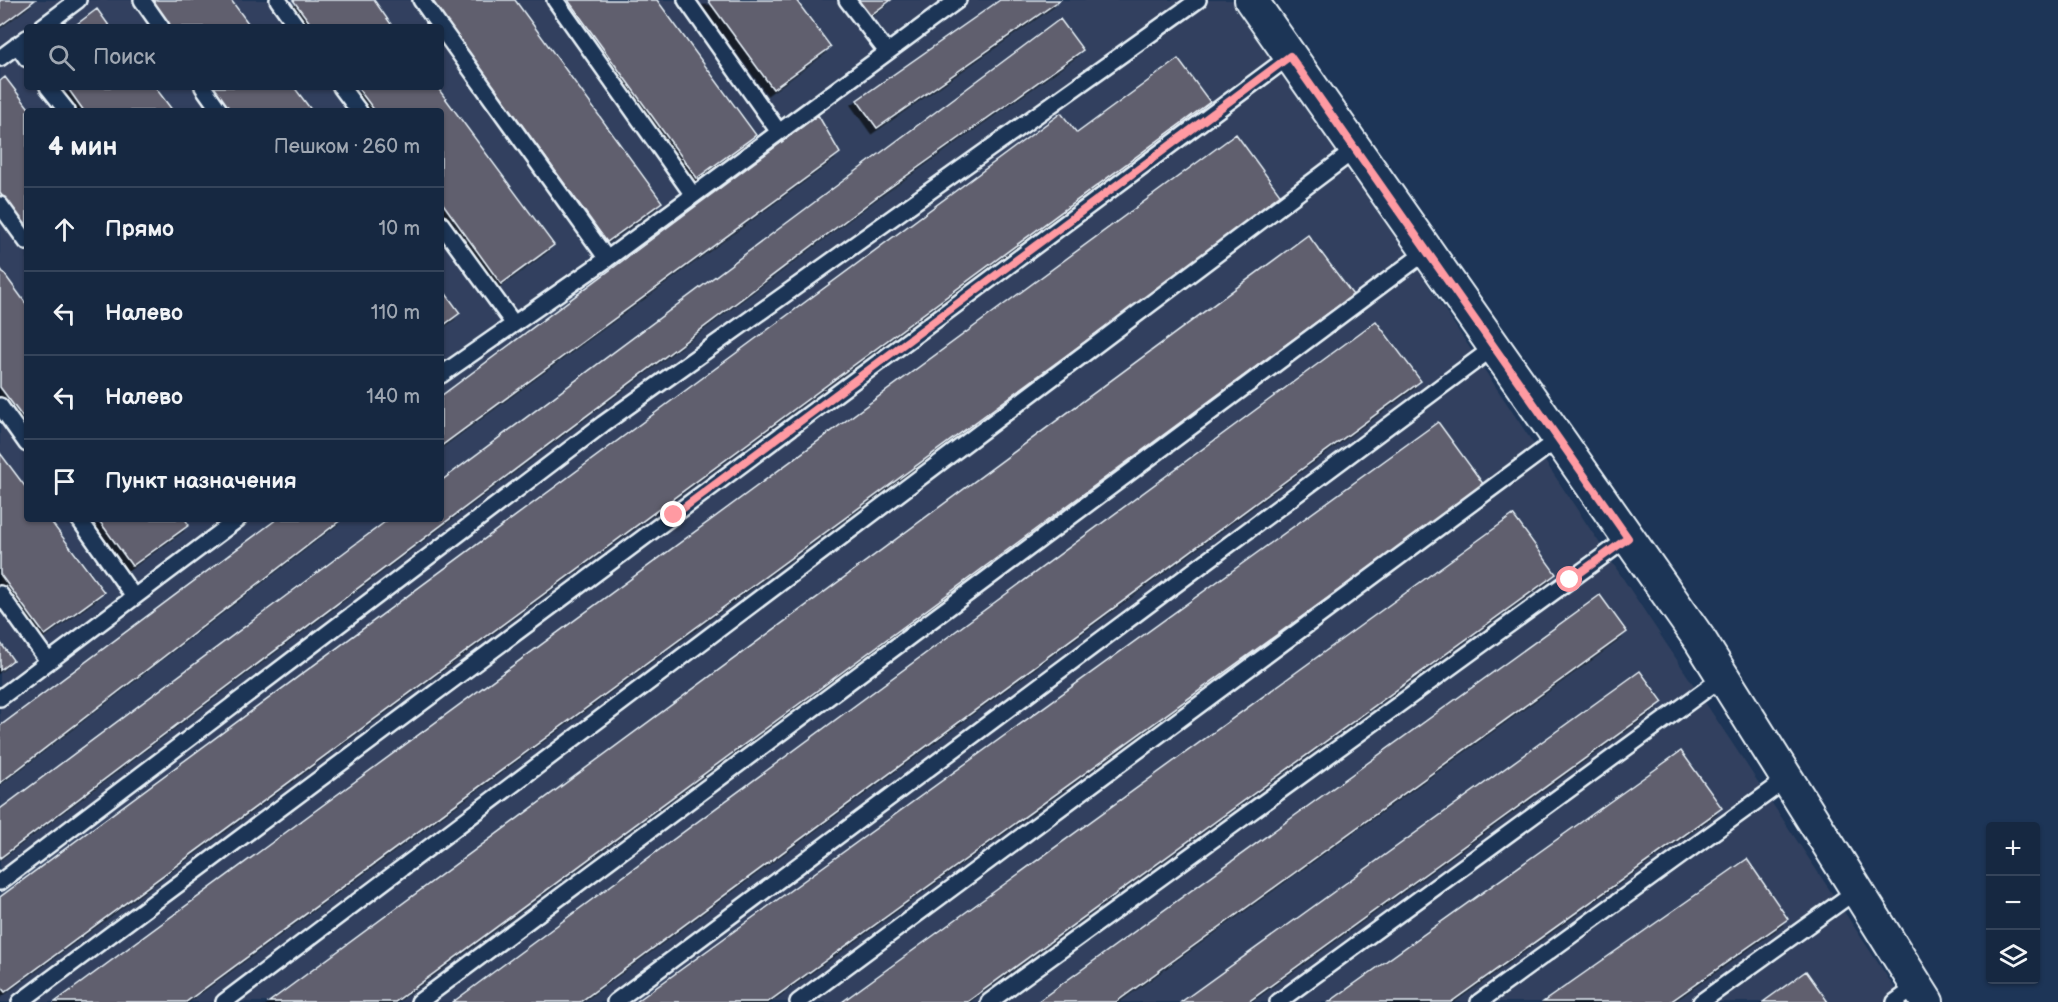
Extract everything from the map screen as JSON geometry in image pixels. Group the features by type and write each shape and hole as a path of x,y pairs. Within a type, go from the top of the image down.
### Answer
{"street":[{"path":"1251,0 1723,677 1857,890 1913,997"}],"lane":[{"path":"46,24 78,0"},
{"path":"142,0 159,24"},
{"path":"278,0 295,24"},
{"path":"421,0 437,24"},
{"path":"555,0 693,195"},
{"path":"686,0 779,132"},
{"path":"847,0 887,52"},
{"path":"444,373 606,259 958,0"},
{"path":"0,882 603,424 1198,0"},
{"path":"444,34 606,259"},
{"path":"0,58 22,42"},
{"path":"20,1002 1290,56"},
{"path":"50,90 65,108"},
{"path":"205,90 218,108"},
{"path":"343,90 357,108"},
{"path":"225,1002 1356,149"},
{"path":"0,205 24,238"},
{"path":"444,228 514,324"},
{"path":"419,1002 1427,251"},
{"path":"615,1002 1494,347"},
{"path":"0,406 24,440"},
{"path":"798,1002 1558,439"},
{"path":"81,522 134,597"},
{"path":"0,698 231,522"},
{"path":"989,1002 1628,538"},
{"path":"0,594 48,661"},
{"path":"1278,1002 1723,677"},
{"path":"1479,1002 1787,779"},
{"path":"1701,1002 1857,890"}],"shaded area":[{"path":"0,0 1239,0 1904,1002 0,1002"}],"building":[{"path":"0,0 35,0 0,26"},
{"path":"147,0 231,0 249,24 165,24"},
{"path":"293,0 374,0 391,24 311,24"},
{"path":"431,0 515,0 662,202 607,242"},
{"path":"568,0 657,0 756,135 697,178"},
{"path":"708,0 796,0 831,47 773,89"},
{"path":"849,0 891,0 864,20"},
{"path":"1000,0 1060,0 877,128 857,100"},
{"path":"97,9 108,24 77,24"},
{"path":"1060,19 1083,50 878,196 0,858 0,809 385,522 444,522 444,479"},
{"path":"1178,59 1210,102 5,992 0,986 0,897 1061,113 1077,133"},
{"path":"5,77 29,108 24,108 24,225 0,193 0,81"},
{"path":"69,90 157,90 171,108 82,108"},
{"path":"213,90 296,90 310,108 226,108"},
{"path":"359,90 439,90 554,245 501,284 444,205 444,108 373,108"},
{"path":"818,115 840,153 444,444 444,394"},
{"path":"1236,134 1282,197 186,1002 55,1002"},
{"path":"1308,235 1353,295 395,1002 269,1002"},
{"path":"0,268 24,301 24,419 0,387"},
{"path":"444,291 460,313 444,325"},
{"path":"1376,321 1421,381 580,1002 453,1002"},
{"path":"1438,422 1484,485 768,1002 636,1002"},
{"path":"0,453 24,485 24,522 51,522 104,592 45,635 0,574"},
{"path":"1513,515 1556,574 967,1002 842,1002"},
{"path":"100,522 187,522 189,525 132,566"},
{"path":"273,522 338,522 0,783 0,726"},
{"path":"1600,595 1627,632 1116,1002 1037,1002"},
{"path":"0,642 13,660 0,670"},
{"path":"1640,671 1663,702 1248,1002 1181,1002"},
{"path":"1681,751 1722,808 1451,1002 1329,1002"},
{"path":"1747,859 1788,919 1670,1002 1543,1002"},
{"path":"1806,971 1828,1002 1763,1002"}],"route":[{"path":"674,515 1290,56 1628,538 1570,580"}]}
